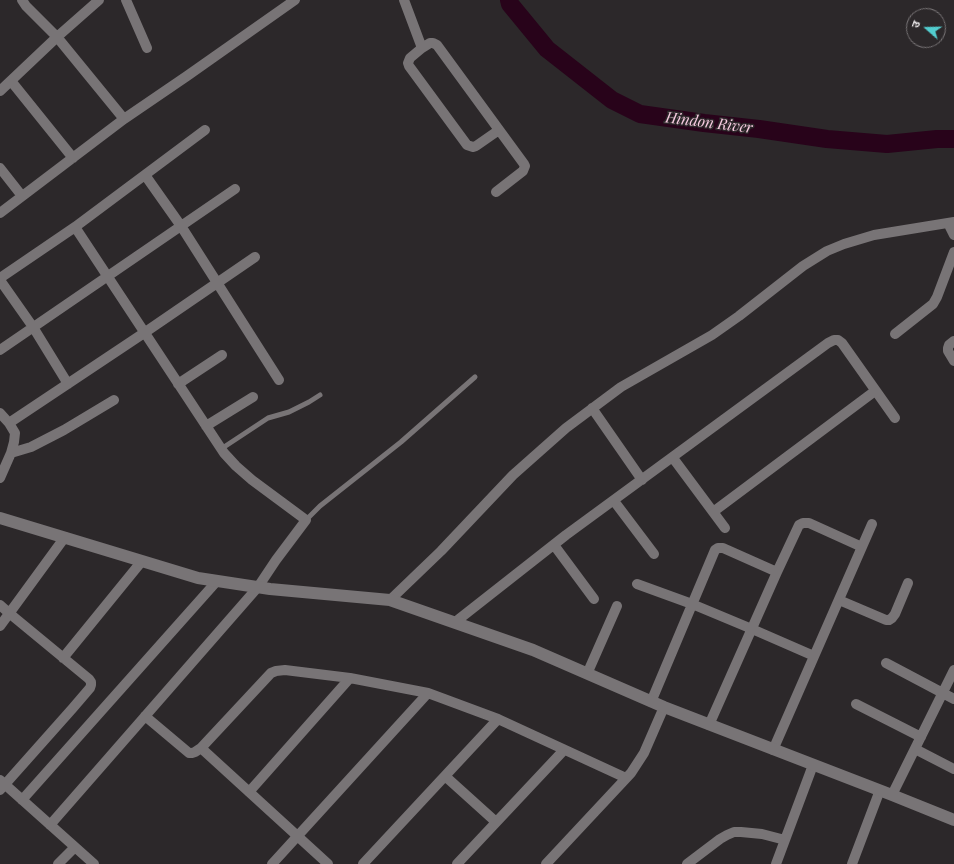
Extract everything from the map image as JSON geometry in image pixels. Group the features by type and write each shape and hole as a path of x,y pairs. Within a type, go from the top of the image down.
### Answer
{"street":[{"path":"22,0 26,6 57,37 124,119"},
{"path":"0,91 99,0"},
{"path":"126,0 147,48"},
{"path":"0,213 124,119 295,0"},
{"path":"404,0 422,48"},
{"path":"496,192 523,171 525,166 499,130 437,45 430,43 410,58 408,62 409,66 467,145 473,147 476,146 499,130"},
{"path":"11,81 73,158"},
{"path":"68,384 33,327 0,279 75,227 205,130"},
{"path":"0,168 22,196"},
{"path":"145,175 181,226 279,380"},
{"path":"0,350 235,190"},
{"path":"390,600 446,546 513,475 566,428 621,387 712,335 803,266 827,251 874,235 951,222 954,235"},
{"path":"50,825 258,587 306,520 252,480 221,450 75,227"},
{"path":"895,334 933,304 954,252"},
{"path":"9,423 255,258"},
{"path":"454,623 642,480 834,340 838,340 842,344 895,418"},
{"path":"954,341 948,348 948,351 954,361"},
{"path":"178,384 222,355"},
{"path":"713,512 875,391"},
{"path":"206,426 253,397"},
{"path":"11,453 31,447 64,430 114,400"},
{"path":"592,408 642,480"},
{"path":"0,413 15,433 11,453 0,478"},
{"path":"673,458 725,528"},
{"path":"614,501 654,554"},
{"path":"0,518 198,578 258,587 390,600 533,650 650,702 954,820"},
{"path":"710,725 799,525 809,523 862,547"},
{"path":"773,750 872,524"},
{"path":"0,626 65,538"},
{"path":"554,546 594,599"},
{"path":"650,702 715,550 722,548 777,572"},
{"path":"63,658 142,561"},
{"path":"22,800 217,581"},
{"path":"839,600 889,620 895,614 908,583"},
{"path":"637,584 692,604 814,656"},
{"path":"0,604 91,682 90,688 2,785 22,800 94,864"},
{"path":"587,674 617,606"},
{"path":"886,663 954,698"},
{"path":"145,716 189,753 192,753 201,748 271,673 285,670 350,678 428,693 498,719 626,778"},
{"path":"892,795 954,670"},
{"path":"249,792 350,678"},
{"path":"272,864 428,693"},
{"path":"856,704 921,737"},
{"path":"546,864 632,773 644,753 664,707"},
{"path":"363,864 498,719"},
{"path":"201,748 328,864"},
{"path":"915,749 954,769"},
{"path":"457,864 564,750"},
{"path":"776,864 813,765"},
{"path":"445,776 496,822"},
{"path":"852,864 880,790"},
{"path":"687,864 720,839 734,832 762,834 785,840"},
{"path":"58,864 75,847"}],"lane":[{"path":"306,520 320,506 401,442 476,377"},
{"path":"221,450 268,418 289,412 320,395"}],"waterway":[{"name":"Hindon River","path":"509,0 510,4 547,49 612,100 640,114 827,139 887,144 937,139 954,139"}]}
